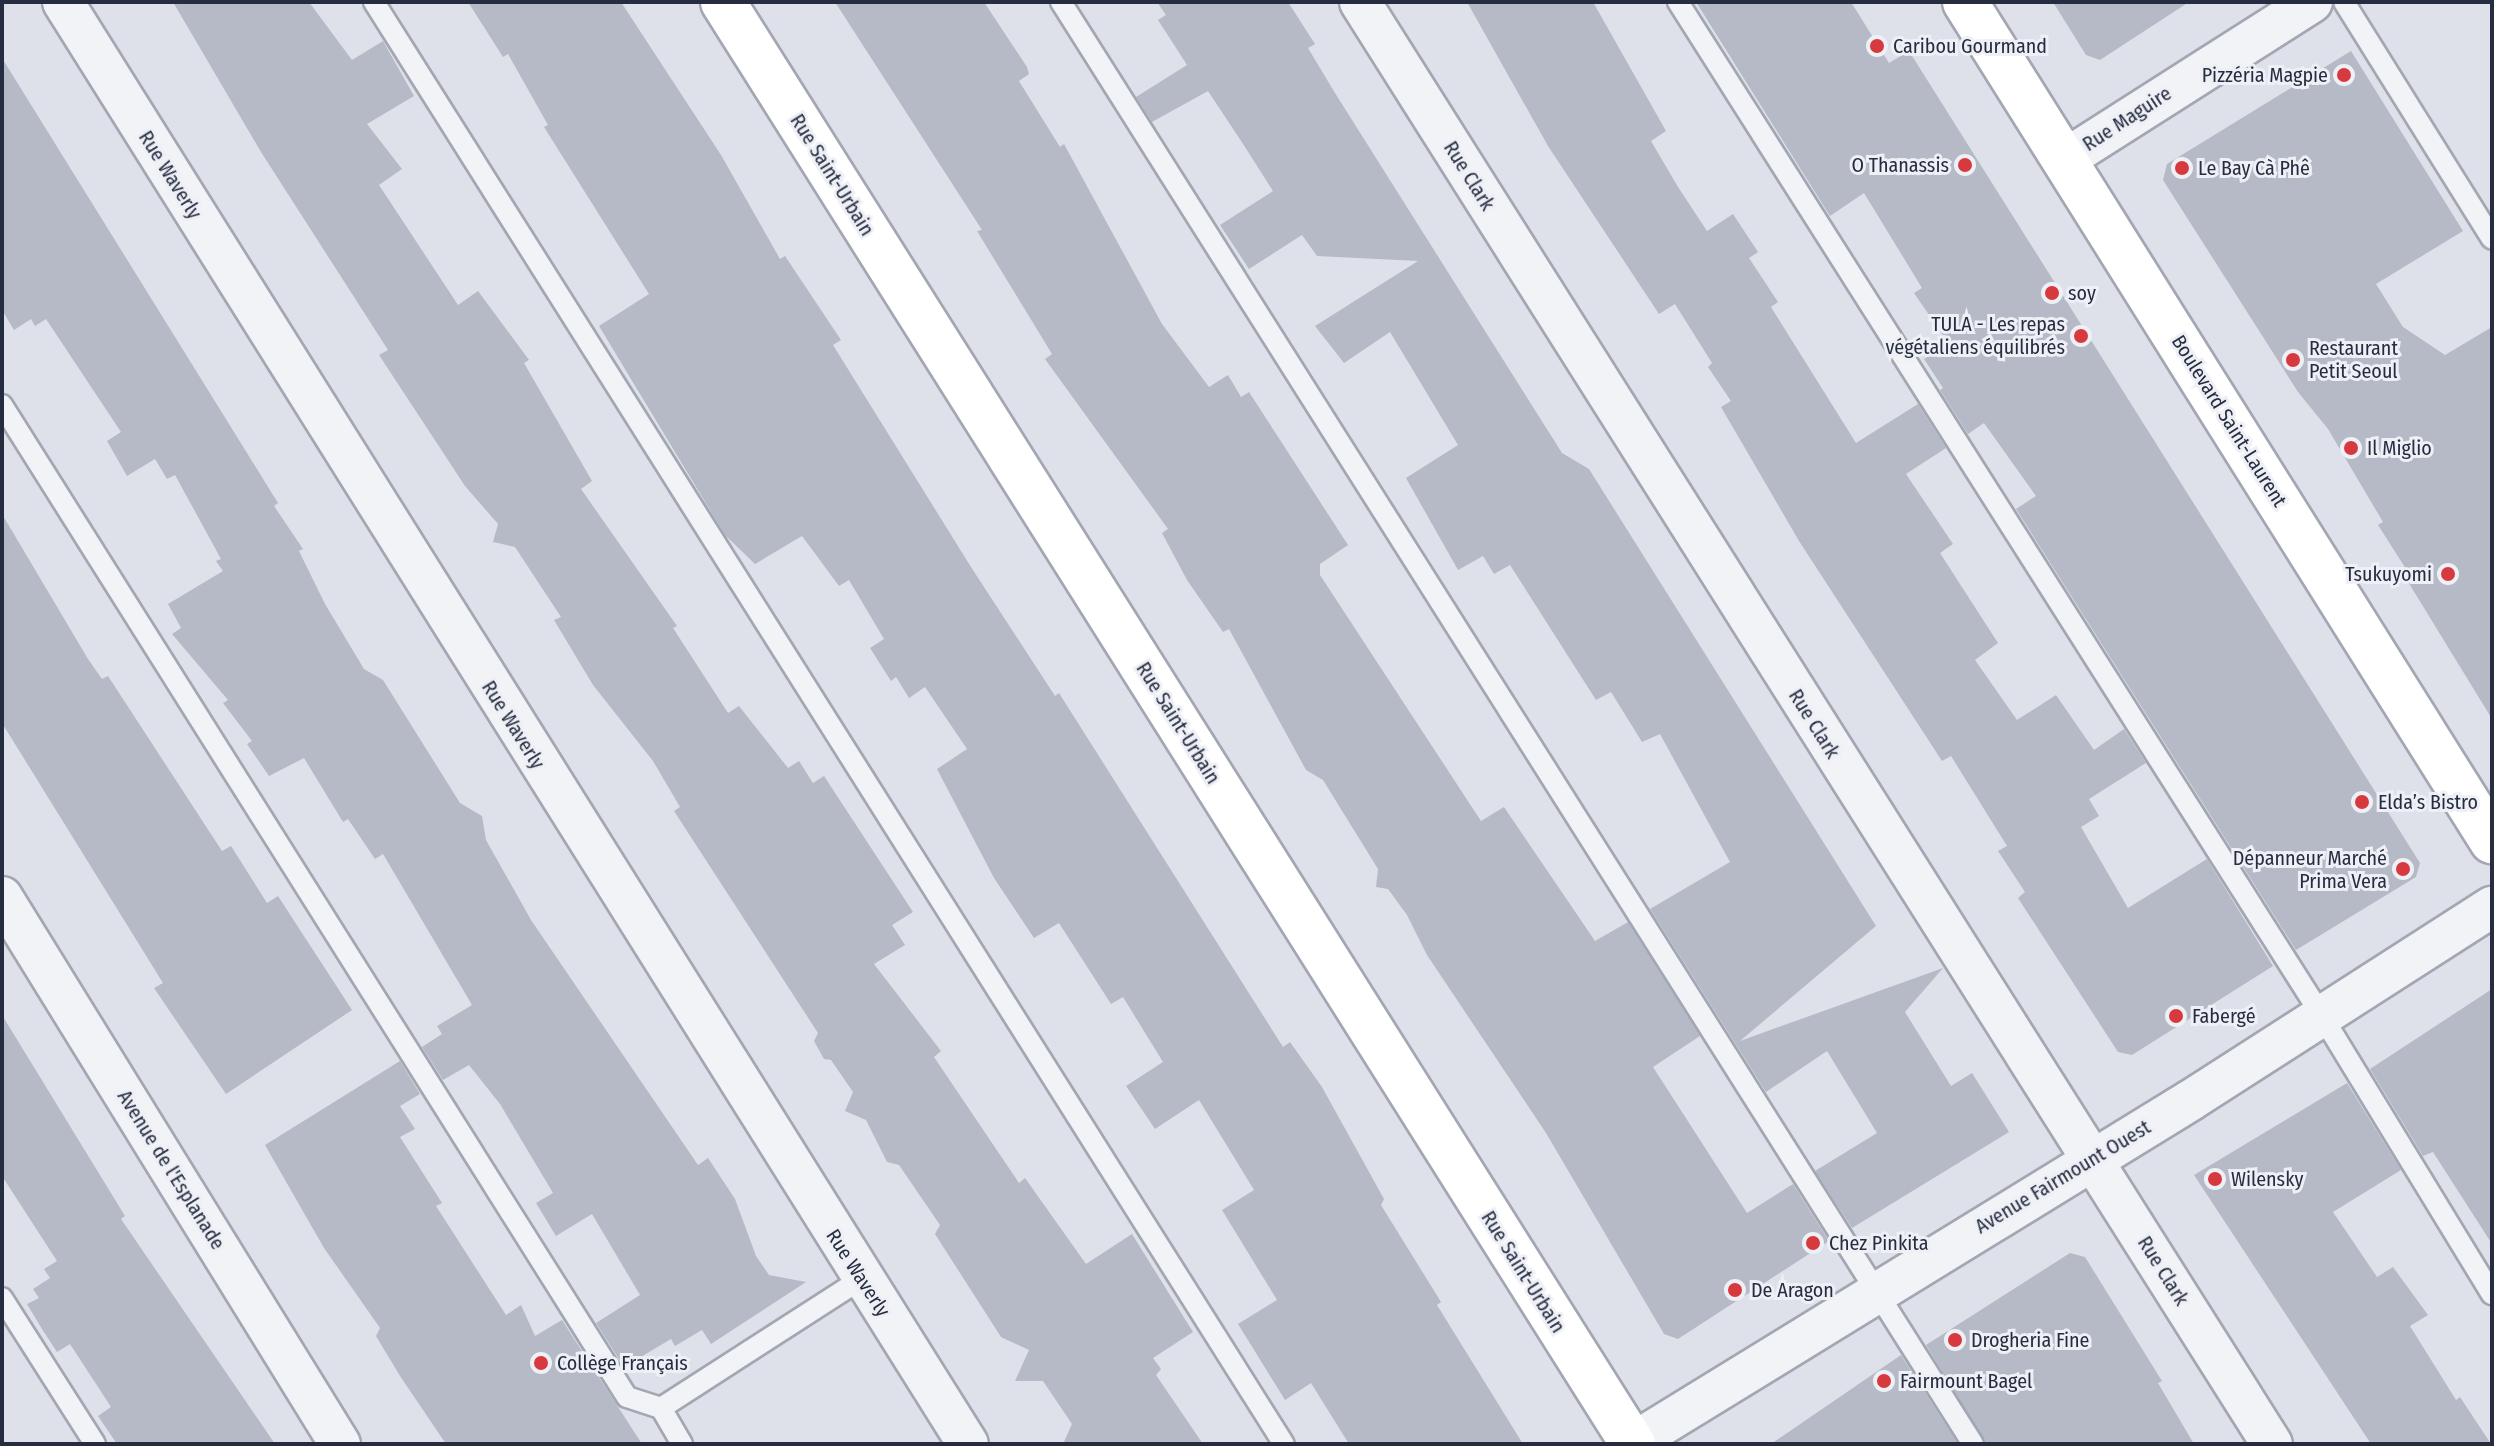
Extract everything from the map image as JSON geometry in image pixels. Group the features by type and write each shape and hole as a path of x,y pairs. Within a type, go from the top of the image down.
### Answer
{"main road":[{"name":"Rue Saint-Urbain","path":"723,2 1632,1444"},
{"name":"Boulevard Saint-Laurent","path":"1965,2 2485,814"}],"street":[{"name":"Rue Waverly","path":"63,2 861,1279 968,1444"},
{"name":"Rue Clark","path":"1360,2 2272,1444"},
{"name":"Rue Maguire","path":"2064,160 2312,2"},
{"name":"Avenue de l'Esplanade","path":"2,897 340,1444"},
{"name":"Avenue Fairmount Ouest","path":"1632,1444 2322,1016 2492,907"}],"lane":[{"path":"374,2 1284,1444"},
{"path":"1061,2 1973,1444"},
{"path":"1678,2 2322,1016 2492,1294"},
{"path":"2344,2 2492,239"},
{"path":"2,405 627,1397 661,1408 682,1444"},
{"path":"661,1408 861,1279"},
{"path":"2,1298 95,1444"}],"building":[{"path":"173,2 309,2 352,60 383,41 414,96 367,124 402,169 379,185 458,305 478,291 529,360 524,363 592,481 581,489 677,626 673,628 728,713 739,706 788,768 799,761 813,783 824,776 913,912 892,925 905,945 874,964 941,1051 934,1057 1019,1183 1025,1178 1086,1264 1132,1234 1193,1332 1153,1358 1161,1369 1156,1375 1203,1444 1063,1444 1072,1424 1043,1381 1015,1381 1029,1350 1001,1337 935,1234 940,1225 899,1165 887,1162 866,1120 845,1111 853,1092 831,1060 824,1059 814,1041 818,1033 674,811 680,807 653,761 593,685 554,620 561,617 515,547 493,542 498,524 465,486 379,355 388,350 261,152"},
{"path":"468,2 621,2 721,155 780,259 785,256 841,340 833,345 971,567 1055,696 1059,693 1283,1047 1290,1042 1322,1087 1384,1199 1381,1205 1441,1302 1437,1305 1523,1444 1349,1444 1311,1383 1285,1400 1238,1324 1277,1300 1222,1210 1254,1190 1199,1100 1155,1129 1126,1086 1163,1062 1123,997 1111,1004 1059,923 1034,938 994,878 937,769 967,749 925,687 909,698 896,677 891,681 870,648 884,639 849,580 839,586 802,536 755,564 725,535 599,326 649,294 544,127 548,125 508,54 503,57"},
{"path":"835,2 984,2 1027,67 1029,74 1019,81 1060,147 1064,144 1162,324 1209,387 1228,375 1241,397 1249,392 1348,545 1320,564 1320,575 1481,821 1504,807 1595,941 1628,922 1700,1036 1653,1067 1747,1213 1793,1184 1829,1241 1678,1339 1664,1334 1546,1133 1427,955 1407,915 1388,889 1376,887 1378,869 1323,780 1306,770 1229,629 1223,632 1187,580 1162,533 1168,529 1045,359 1052,354 977,231 982,230"},
{"path":"1157,2 1288,2 1315,44 1308,48 1335,93 1562,453 1589,469 1876,926 1740,1041 1943,968 1905,1012 1951,1086 1972,1073 2009,1132 1852,1228 1815,1171 1877,1133 1827,1051 1766,1092 1650,909 1730,862 1660,734 1642,742 1611,692 1596,700 1510,565 1494,574 1483,556 1458,570 1406,478 1458,445 1390,332 1344,363 1315,326 1418,261 1317,256 1302,235 1249,269 1220,225 1273,191 1245,147 1208,91 1152,122 1136,97 1187,65 1158,20 1166,15"},
{"path":"1467,2 1593,2 1666,131 1651,141 1678,187 1707,231 1733,214 1758,252 1749,258 1778,302 1771,307 1856,443 1918,404 1946,448 1906,474 1953,544 1940,553 1998,643 1975,660 2017,720 2056,695 2094,750 2124,729 2146,763 2089,799 2099,816 2081,827 2128,908 2207,859 2273,966 2132,1055 2118,1052 2018,898 2025,892 1998,851 2007,846 1951,756 1942,761 1799,541 1721,407 1731,401 1708,367 1712,363 1675,304 1659,314 1548,146"},
{"path":"1696,2 1851,2 1889,63 1909,51 2420,863 2416,877 2296,950 2016,509 2036,496 1984,423 1968,434 1940,390 1943,388 1924,359 1949,344 1914,293 1922,288 1864,193 1830,216"},
{"path":"2053,2 2189,2 2100,60 2086,55"},
{"path":"2351,51 2463,231 2376,284 2403,327 2445,355 2492,327 2492,719 2402,572 2406,569 2378,525 2383,522 2328,429 2298,392 2163,180 2167,164"},
{"path":"2,58 278,503 274,506 303,549 299,551 325,604 364,669 383,680 460,803 482,816 486,840 531,920 698,1165 708,1158 735,1199 756,1256 769,1275 806,1282 711,1344 702,1330 675,1346 671,1339 624,1367 596,1323 640,1295 592,1214 556,1236 536,1203 553,1193 500,1104 469,1065 443,1080 422,1047 442,1034 437,1026 472,1005 383,854 375,859 348,819 343,822 304,758 269,776 247,744 252,741 223,703 228,700 172,634 181,628 168,604 223,571 216,561 221,559 175,475 167,479 155,459 127,476 107,441 121,432 46,319 35,326 31,319 14,330 2,310"},
{"path":"2,514 88,659 102,679 108,676 222,851 231,846 267,903 278,896 352,1010 226,1094 154,988 163,983 2,723"},
{"path":"2492,989 2492,1244 2433,1152 2423,1156 2370,1069"},
{"path":"2,1015 125,1216 121,1219 275,1444 117,1444 98,1416 111,1407 70,1344 57,1352 42,1329 27,1304 39,1298 33,1289 50,1278 44,1269 57,1261 2,1176"},
{"path":"400,1061 420,1094 400,1106 415,1129 400,1137 442,1203 436,1206 506,1315 521,1305 535,1336 562,1320 642,1444 446,1444 400,1376 376,1336 380,1328 324,1248 265,1145"},
{"path":"2347,1083 2401,1170 2333,1212 2377,1277 2393,1267 2428,1315 2410,1326 2456,1400 2460,1397 2491,1444 2371,1444 2194,1175"},
{"path":"2070,1253 2085,1257 2162,1381 2158,1383 2194,1444 1986,1444 1926,1345"},
{"path":"1901,1355 1958,1444 1771,1444"}],"place":[{"name":"Caribou Gourmand","path":"1877,46"},
{"name":"Pizzéria Magpie","path":"2344,75"},
{"name":"O Thanassis","path":"1965,165"},
{"name":"Le Bay Cà Phê","path":"2182,168"},
{"name":"soy","path":"2052,293"},
{"name":"TULA - Les repas végétaliens équilibrés","path":"2081,336"},
{"name":"Restaurant Petit Seoul","path":"2293,360"},
{"name":"Il Miglio","path":"2351,448"},
{"name":"Tsukuyomi","path":"2448,574"},
{"name":"Elda’s Bistro","path":"2362,802"},
{"name":"Dépanneur Marché Prima Vera","path":"2403,869"},
{"name":"Fabergé","path":"2176,1016"},
{"name":"Wilensky","path":"2215,1179"},
{"name":"Chez Pinkita","path":"1813,1243"},
{"name":"De Aragon","path":"1735,1290"},
{"name":"Drogheria Fine","path":"1955,1340"},
{"name":"Collège Français","path":"541,1363"},
{"name":"Fairmount Bagel","path":"1884,1381"}]}
